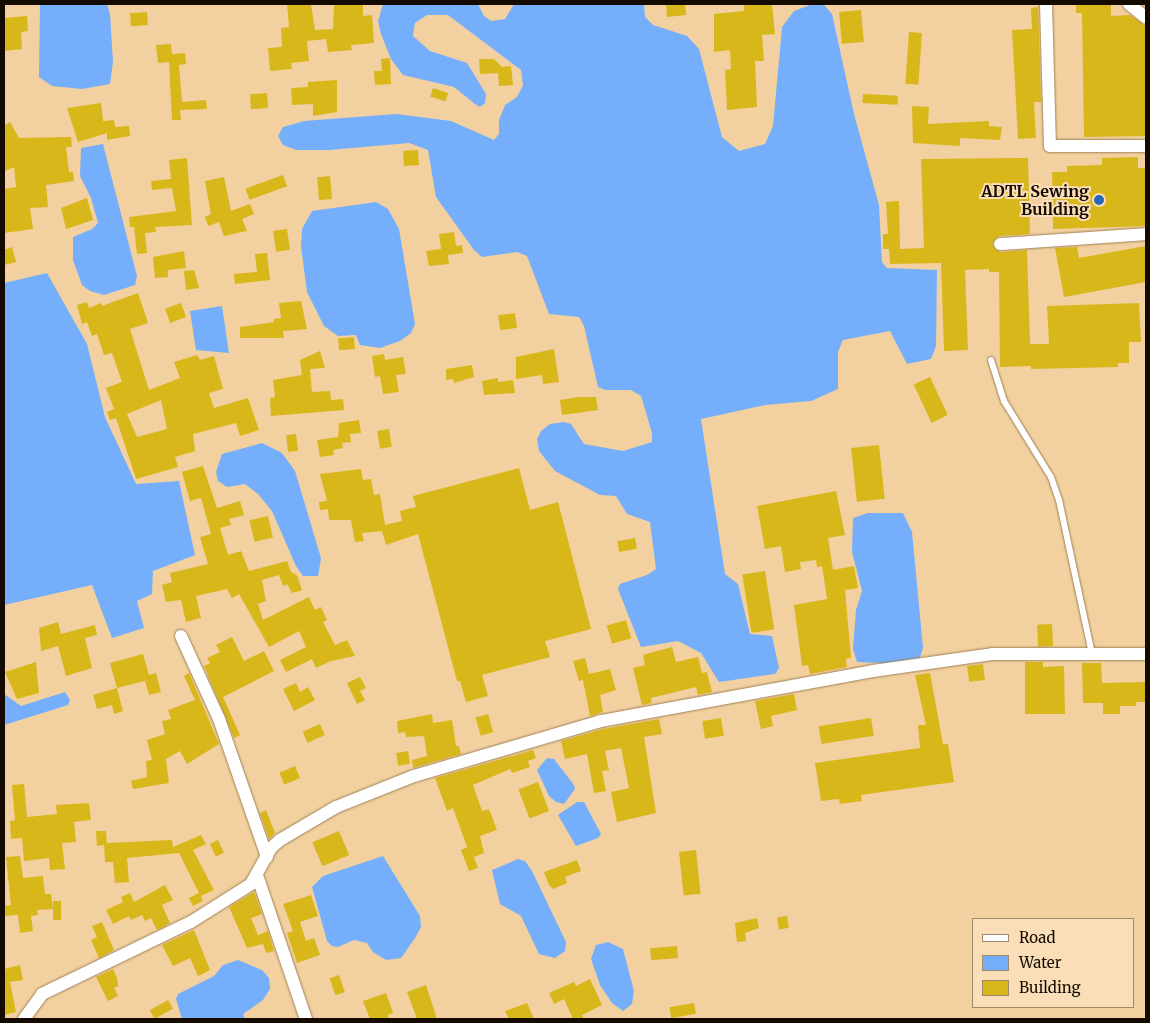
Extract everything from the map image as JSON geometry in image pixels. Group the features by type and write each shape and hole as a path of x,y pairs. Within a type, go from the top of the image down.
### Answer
{"street":[{"path":"1046,4 1050,146 1146,146"},
{"path":"1129,4 1146,18"},
{"path":"1000,244 1146,234"},
{"path":"181,636 219,719 267,857"},
{"path":"24,1019 42,994 191,922 258,878 267,857 280,840 336,807 414,776 601,721 873,672 992,654 1092,656 1146,654"},
{"path":"258,878 306,1019"}],"lane":[{"path":"991,360 1004,401 1051,477 1059,500 1092,656"}],"water":[{"path":"40,4 107,4 110,14 113,62 110,84 82,89 52,86 39,77"},
{"path":"383,4 478,4 484,16 491,21 505,19 514,4 644,4 645,17 653,25 687,36 699,49 722,137 739,151 765,144 773,126 782,27 794,11 810,5 824,5 832,14 854,114 879,205 882,262 887,268 937,270 936,346 931,359 907,364 890,331 843,340 838,352 838,389 811,401 765,405 701,419 725,574 738,584 750,634 772,636 779,668 775,674 719,682 701,653 678,641 641,647 618,589 620,584 647,575 656,569 650,522 627,514 616,496 600,495 555,471 539,451 537,439 541,431 550,424 564,422 571,424 584,444 623,451 652,442 652,433 641,396 631,390 605,390 598,387 584,326 579,317 549,314 527,256 517,252 482,257 474,250 436,197 428,150 409,143 329,150 296,150 283,145 278,136 283,127 304,121 396,114 451,121 494,140 499,134 499,120 505,105 517,97 523,85 521,70 448,15 427,15 415,23 413,36 430,51 467,63 486,94 485,103 480,107 454,87 403,75 391,59 381,34 378,21"},
{"path":"103,144 137,276 135,285 104,295 90,291 82,285 73,260 73,237 92,229 98,223 91,198 80,176 81,148"},
{"path":"376,202 388,209 399,229 415,324 411,333 400,341 380,348 360,345 356,335 338,336 324,326 307,292 301,246 302,229 312,211"},
{"path":"47,273 87,344 105,417 136,484 179,481 195,555 153,571 152,594 137,601 144,628 112,638 92,585 4,605 4,283"},
{"path":"222,306 229,353 196,350 190,311"},
{"path":"262,443 282,453 295,471 321,558 318,576 303,576 296,566 272,511 258,494 245,484 227,487 218,481 216,472 222,454"},
{"path":"868,513 903,513 912,532 923,648 919,660 903,664 857,662 853,649 856,610 862,591 852,552 853,518"},
{"path":"65,692 70,700 68,705 4,725 4,694 21,706"},
{"path":"547,758 554,759 574,785 575,789 564,804 556,802 549,796 537,770"},
{"path":"577,802 584,802 601,834 598,838 576,846 558,815"},
{"path":"383,856 420,916 421,927 401,958 386,960 373,952 367,943 354,940 338,947 332,946 327,941 312,887 323,876"},
{"path":"518,859 525,861 532,871 566,942 565,951 555,958 539,954 521,916 500,904 492,870"},
{"path":"608,942 623,949 634,991 632,1004 623,1011 612,1003 600,985 591,959 596,945"},
{"path":"238,960 262,970 269,978 270,989 263,1000 243,1014 245,1019 182,1019 176,999 178,994 214,976 223,965"}],"building":[{"path":"287,4 311,4 315,30 333,29 334,4 363,4 363,16 372,15 374,43 351,45 352,50 328,52 326,39 307,41 309,61 291,63 292,69 270,71 268,48 282,47 281,28 289,27"},
{"path":"666,4 685,4 686,15 667,17"},
{"path":"744,4 772,4 775,34 762,35 764,61 755,61 757,107 727,110 725,70 731,69 730,50 714,52 714,14 744,11"},
{"path":"1076,4 1111,4 1111,16 1130,15 1146,26 1146,136 1084,137 1082,13 1076,13"},
{"path":"1038,7 1041,102 1034,102 1036,138 1018,139 1012,30 1032,29 1031,8"},
{"path":"861,10 864,42 842,44 839,12"},
{"path":"147,12 148,25 131,26 130,13"},
{"path":"27,16 28,31 21,32 22,49 4,51 4,18"},
{"path":"909,32 922,33 918,85 905,84"},
{"path":"171,44 172,54 185,53 186,64 179,65 182,102 206,100 207,109 180,110 181,120 172,120 169,62 158,63 156,45"},
{"path":"390,58 391,84 375,85 374,71 382,71 381,59"},
{"path":"479,59 494,59 502,67 511,66 513,85 499,86 498,73 480,74"},
{"path":"337,80 337,112 313,116 313,104 292,105 291,88 308,87 308,82"},
{"path":"433,88 448,93 445,102 430,97"},
{"path":"267,93 268,108 251,109 250,94"},
{"path":"863,94 898,96 897,105 863,103"},
{"path":"101,103 103,121 114,120 115,127 129,126 130,136 107,140 107,133 78,142 67,108"},
{"path":"912,106 929,107 928,124 989,121 989,126 1002,127 1000,140 960,138 960,146 913,143"},
{"path":"10,122 19,138 71,137 72,147 66,147 69,172 73,172 74,181 46,185 48,207 30,208 33,229 4,233 4,189 16,187 14,167 4,172 4,126"},
{"path":"418,150 419,165 404,166 403,151"},
{"name":"ADTL Sewing Building","path":"1138,157 1138,168 1146,168 1146,226 1053,229 1052,172 1067,172 1067,166 1102,165 1102,158"},
{"path":"187,158 192,225 155,227 156,232 145,233 147,253 137,254 134,227 130,227 129,217 176,211 172,188 152,190 151,181 171,179 169,160"},
{"path":"1028,158 1030,234 999,236 992,244 1000,252 1027,250 1030,344 1049,344 1047,306 1139,303 1141,342 1129,342 1129,363 1118,363 1118,367 1031,369 1031,366 1000,367 999,272 989,272 989,269 965,270 968,350 944,351 941,263 890,264 889,249 883,249 883,234 888,234 886,202 899,201 900,249 924,248 921,159"},
{"path":"283,175 287,186 250,200 245,189"},
{"path":"330,176 332,199 319,200 317,177"},
{"path":"224,177 231,211 250,204 254,214 242,219 247,231 224,236 219,222 208,226 205,217 211,214 205,181"},
{"path":"87,198 93,220 66,229 61,208"},
{"path":"287,229 290,250 276,252 273,231"},
{"path":"454,232 456,246 462,245 463,253 448,255 449,264 429,266 426,251 441,249 439,234"},
{"path":"1146,246 1146,282 1064,297 1055,248 1077,247 1079,258"},
{"path":"12,247 16,262 4,265 4,250"},
{"path":"184,251 186,268 168,270 168,277 155,278 153,257"},
{"path":"267,253 270,280 235,284 234,274 257,272 255,254"},
{"path":"194,270 199,288 186,290 184,271"},
{"path":"138,293 148,323 130,329 149,390 180,378 174,362 197,355 200,360 214,356 223,389 209,393 214,408 248,398 259,430 240,436 236,423 193,434 195,451 175,457 178,467 136,479 116,418 110,420 107,412 114,409 106,388 122,382 112,353 104,355 97,334 92,336 87,322 82,324 77,305 87,302 89,308 101,303 102,306","holes":["161,400 167,429 137,437 127,414"]},
{"path":"301,301 307,329 283,331 284,338 240,338 240,327 274,322 274,319 281,318 279,303"},
{"path":"181,303 186,317 170,323 165,309"},
{"path":"515,313 517,328 500,330 498,315"},
{"path":"354,337 355,349 339,350 338,338"},
{"path":"554,349 559,382 543,384 542,375 516,379 516,357"},
{"path":"320,351 325,368 310,369 312,392 330,391 331,400 343,399 344,410 271,416 270,398 275,397 273,380 302,375 300,360"},
{"path":"384,354 385,360 403,357 406,374 396,375 399,392 383,394 380,376 375,377 372,356"},
{"path":"472,365 474,377 454,383 453,379 446,380 446,369"},
{"path":"930,377 948,415 931,423 914,385"},
{"path":"498,378 498,382 513,380 515,393 484,395 482,381"},
{"path":"596,397 598,410 562,415 560,400"},
{"path":"359,420 361,433 350,434 351,442 342,443 343,448 333,450 334,455 320,457 317,440 338,437 339,423"},
{"path":"389,429 392,447 380,449 377,431"},
{"path":"296,434 298,451 288,452 286,435"},
{"path":"879,445 885,499 857,502 851,448"},
{"path":"203,466 217,508 240,501 244,515 229,519 231,525 220,528 228,555 241,551 249,571 287,561 291,572 297,575 302,590 292,593 287,584 283,586 279,575 262,580 266,601 258,604 263,620 309,597 315,610 321,607 327,620 323,622 335,645 347,640 355,656 331,661 316,668 312,659 286,672 280,660 306,647 299,631 269,647 239,594 232,598 227,589 196,596 201,618 186,622 181,600 166,602 162,585 172,582 170,573 208,564 200,537 211,534 203,505 201,498 190,501 182,472"},
{"path":"519,468 530,510 558,502 591,629 545,641 550,657 482,675 488,696 466,702 460,681 457,681 418,534 386,545 382,531 362,533 364,541 355,542 351,520 329,520 328,509 320,510 319,502 327,501 320,474 361,469 363,480 371,479 374,495 380,494 385,525 402,521 400,511 416,507 413,496"},
{"path":"836,491 845,535 828,538 833,570 854,566 858,588 845,590 851,658 846,659 847,667 810,674 808,665 802,666 794,605 827,599 822,566 817,567 816,560 800,562 801,569 785,572 781,546 765,549 757,506"},
{"path":"268,516 273,537 254,542 249,520"},
{"path":"635,538 637,549 619,552 617,541"},
{"path":"765,571 774,629 752,633 742,575"},
{"path":"626,620 631,638 612,644 607,626"},
{"path":"58,622 61,634 95,625 97,635 85,638 92,668 66,676 58,646 41,651 39,628"},
{"path":"1052,624 1053,646 1038,647 1037,625"},
{"path":"232,637 244,661 264,651 274,671 223,697 240,735 234,738 204,666 210,663 207,658 220,652 216,645"},
{"path":"672,647 676,662 698,657 702,673 707,672 712,692 698,695 696,687 651,698 652,703 642,705 633,668 645,665 643,655"},
{"path":"143,654 149,675 156,673 161,692 149,695 145,681 117,688 110,663"},
{"path":"585,658 589,674 610,669 616,690 600,695 603,712 590,716 583,680 579,681 573,661"},
{"path":"36,662 39,693 17,699 5,672"},
{"path":"1025,662 1043,662 1043,667 1064,666 1065,714 1025,714"},
{"path":"1082,663 1101,663 1102,683 1146,682 1146,702 1136,702 1136,706 1120,706 1120,714 1103,714 1103,703 1083,703"},
{"path":"983,664 985,680 969,682 967,666"},
{"path":"189,673 219,744 187,764 180,751 166,759 169,783 133,789 131,781 147,777 146,761 152,760 147,740 165,734 162,721 171,719 168,710 195,700 184,676"},
{"path":"930,673 943,744 948,744 954,782 861,795 862,801 840,804 839,799 821,801 815,763 920,748 918,725 926,725 915,675"},
{"path":"360,677 366,688 360,691 365,700 357,704 347,683"},
{"path":"296,683 300,692 308,687 315,700 294,711 283,689"},
{"path":"117,688 123,711 114,714 112,705 97,709 93,695"},
{"path":"794,694 797,710 771,716 773,726 761,729 755,701"},
{"path":"432,714 433,723 452,720 456,746 459,746 461,754 413,768 412,760 427,756 424,736 406,737 405,732 398,733 397,721"},
{"path":"488,714 493,732 481,736 476,718"},
{"path":"721,718 724,736 705,739 702,721"},
{"path":"871,718 874,736 821,744 819,726"},
{"path":"659,719 662,734 644,737 656,813 617,822 611,792 629,788 621,748 605,751 609,770 602,771 606,791 594,793 587,754 565,759 561,741 603,729"},
{"path":"320,724 325,735 308,743 303,732"},
{"path":"533,750 536,758 528,761 530,767 512,773 510,769 473,785 482,811 489,809 497,830 480,836 484,853 474,857 478,868 469,871 461,850 467,847 453,808 447,811 435,778"},
{"path":"408,751 410,764 398,766 396,753"},
{"path":"295,766 300,778 284,785 279,773"},
{"path":"538,782 549,811 530,818 518,790"},
{"path":"24,784 27,817 57,814 56,805 89,803 91,820 74,822 76,842 62,843 65,869 50,870 49,858 24,861 22,838 11,839 10,821 15,820 12,785"},
{"path":"266,810 275,833 269,839 260,813"},
{"path":"96,831 106,831 107,843 172,840 173,847 201,835 206,844 193,850 214,890 201,896 203,901 193,906 189,898 199,893 179,853 127,858 129,882 115,883 113,862 105,862 104,845 97,846"},
{"path":"339,831 349,855 322,866 312,842"},
{"path":"218,840 224,853 216,856 210,844"},
{"path":"696,850 701,894 684,896 679,852"},
{"path":"20,856 23,878 43,876 45,894 51,894 53,909 37,910 38,915 31,916 33,931 20,933 18,915 4,916 4,906 11,905 6,857"},
{"path":"577,860 581,871 565,877 567,883 553,889 549,885 544,872"},
{"path":"165,885 173,900 162,905 170,923 157,930 151,918 145,921 142,915 131,920 129,916 113,924 106,910 123,902 121,897 130,893 134,902"},
{"path":"254,892 262,914 251,918 258,935 268,931 274,951 266,953 263,944 247,948 229,907"},
{"path":"311,895 318,916 300,922 306,941 314,938 320,955 297,963 287,933 293,931 283,904"},
{"path":"53,901 61,901 61,920 53,920"},
{"path":"787,916 789,928 779,929 777,918"},
{"path":"757,918 759,928 745,933 746,941 737,942 735,923"},
{"path":"102,922 114,950 99,958 91,940 97,937 92,926"},
{"path":"194,930 210,970 198,976 190,958 173,966 162,945"},
{"path":"677,946 678,958 651,960 650,948"},
{"path":"20,965 23,980 10,982 16,1012 4,1015 4,969"},
{"path":"113,969 118,986 114,988 118,996 108,1001 96,977"},
{"path":"339,975 345,992 335,995 330,978"},
{"path":"590,979 602,1005 582,1015 584,1019 573,1019 564,999 554,1004 549,993 574,982 576,986"},
{"path":"426,985 437,1019 417,1019 407,992"},
{"path":"386,993 393,1013 388,1015 389,1019 370,1019 363,1001"},
{"path":"168,1000 173,1009 154,1019 150,1010"},
{"path":"527,1003 534,1019 509,1019 505,1011"},
{"path":"694,1003 696,1014 671,1018 669,1007"}],"place":[{"name":"ADTL Sewing Building","path":"1099,200"}]}
